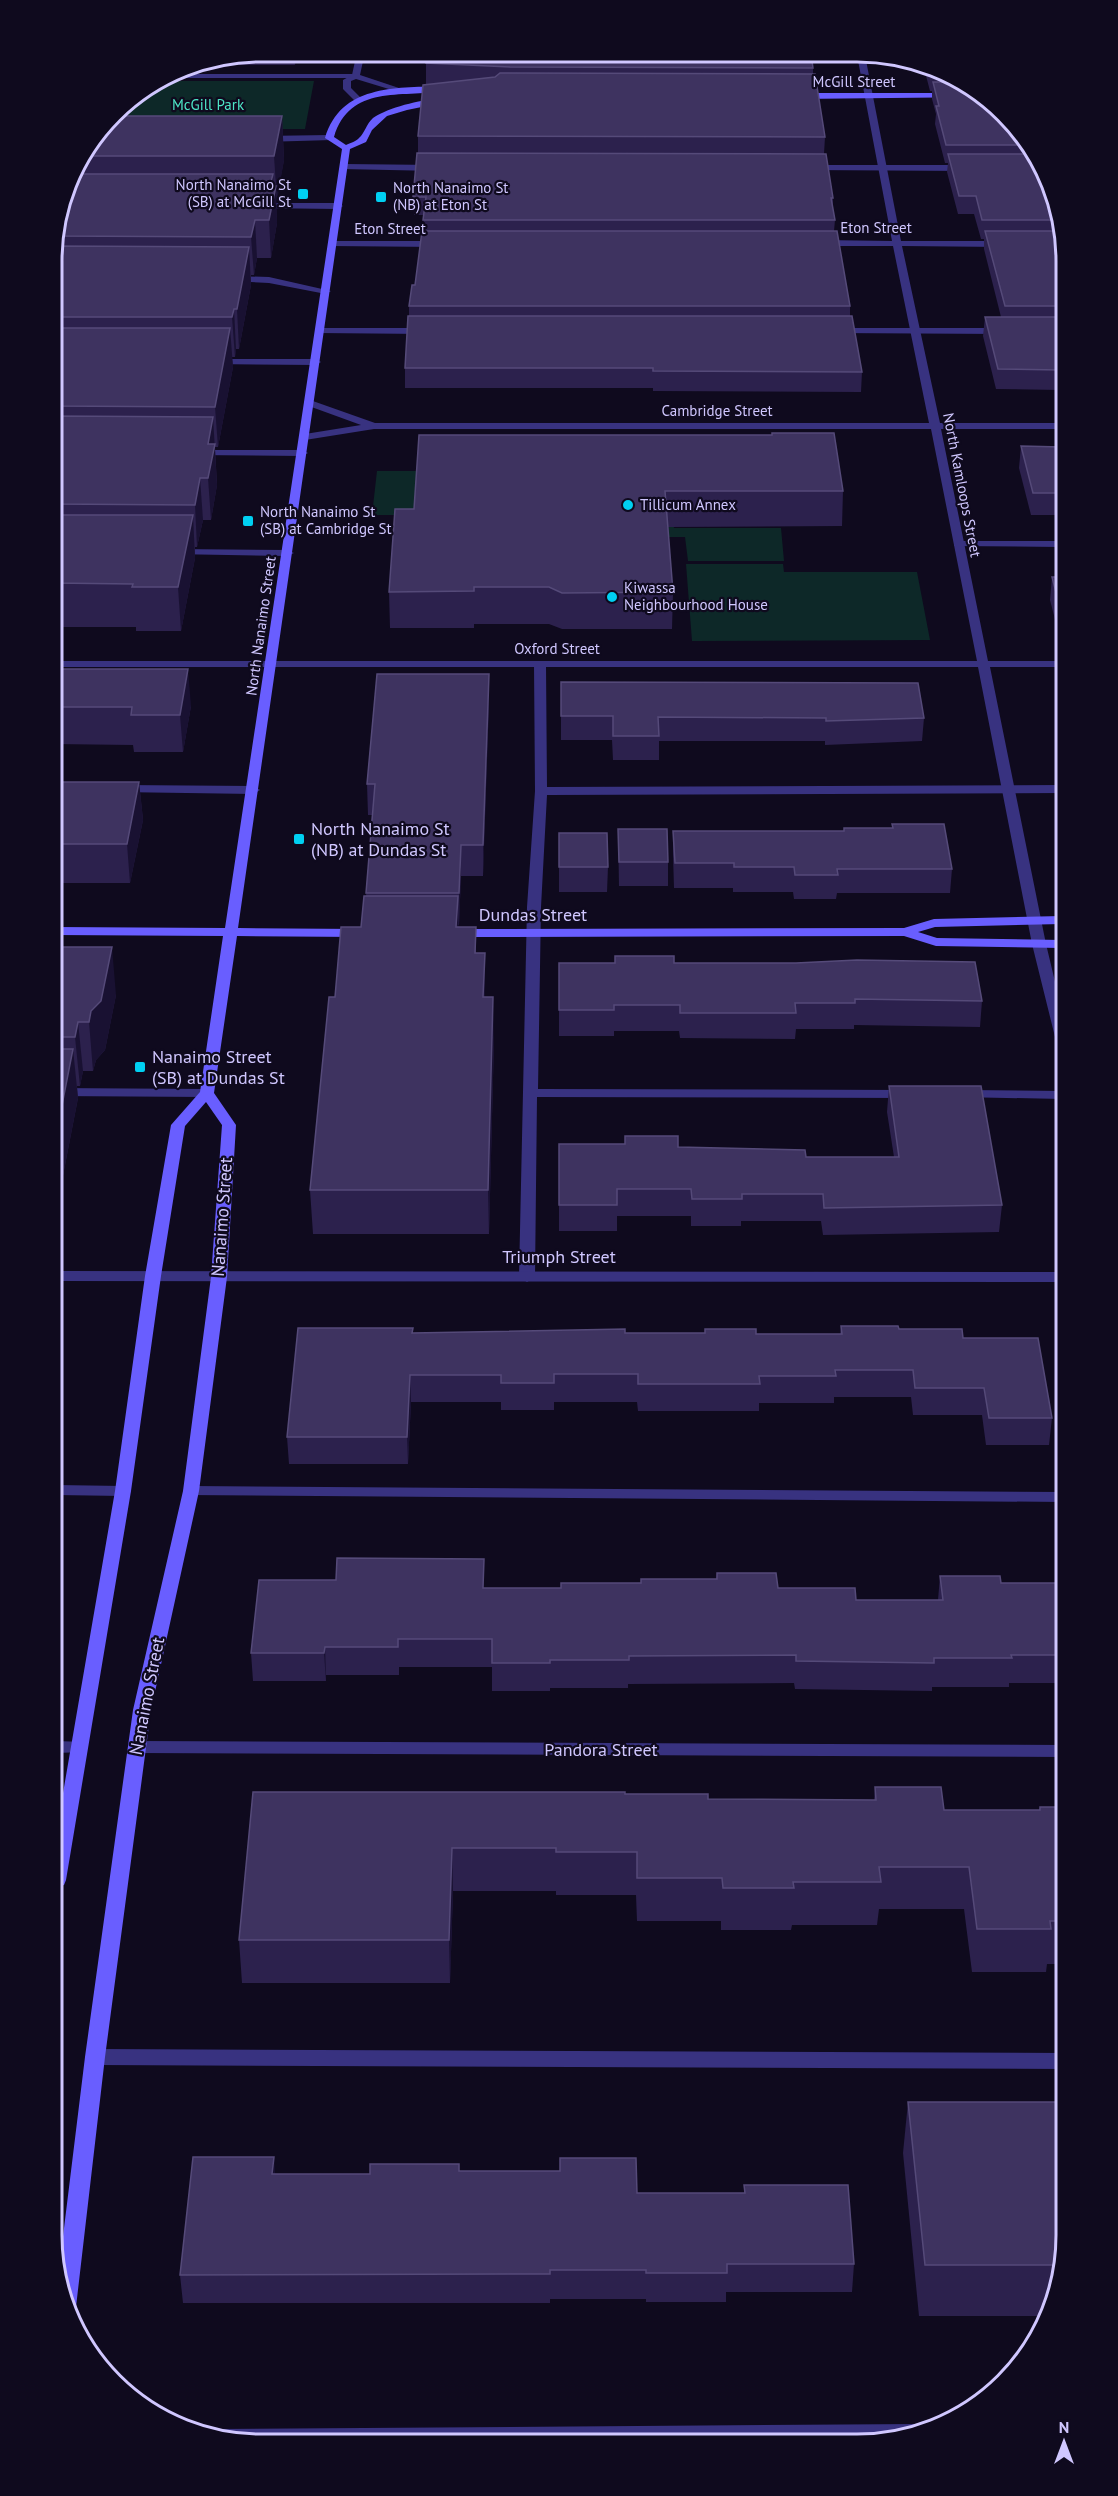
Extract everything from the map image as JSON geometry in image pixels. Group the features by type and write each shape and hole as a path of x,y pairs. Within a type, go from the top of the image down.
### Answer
{"main road":[{"path":"449,102 402,108 387,113 371,123 363,140 346,148 329,138 330,127 338,113 359,100 399,91 450,89"},
{"name":"McGill Street","path":"786,96 969,96"},
{"name":"North Nanaimo Street","path":"233,932 346,148"},
{"name":"Dundas Street","path":"445,933 905,932 934,923 1057,921"},
{"path":"62,932 378,933"},
{"path":"62,1851 123,1491 153,1276 178,1125 207,1093 233,932"},
{"name":"Dundas Street","path":"905,932 936,942 1057,944"},
{"name":"Nanaimo Street","path":"68,2285 95,2057 137,1747 145,1698 190,1491 219,1277 229,1125 207,1093"}],"street":[{"path":"356,76 359,62"},
{"name":"North Kamloops Street","path":"863,62 914,331 1039,944 1057,1015"},
{"path":"187,76 356,76 399,91"},
{"path":"356,76 347,80 347,89 359,100"},
{"path":"257,139 329,138"},
{"path":"344,167 453,168"},
{"path":"804,168 977,168"},
{"path":"247,206 338,206"},
{"name":"Eton Street","path":"805,243 1013,244"},
{"name":"Eton Street","path":"333,244 453,244"},
{"path":"223,279 269,280 326,291"},
{"path":"320,331 436,331"},
{"path":"820,331 1014,331"},
{"path":"200,362 316,362"},
{"name":"Cambridge Street","path":"310,403 374,426"},
{"name":"Cambridge Street","path":"305,437 374,426 1057,426"},
{"path":"179,452 303,453"},
{"path":"958,544 1057,544"},
{"path":"160,552 288,553"},
{"name":"Oxford Street","path":"62,664 1057,664"},
{"path":"527,1277 529,1094 541,791 540,664"},
{"path":"111,789 254,790"},
{"path":"541,791 1057,789"},
{"path":"62,1092 207,1093"},
{"path":"529,1094 925,1094"},
{"path":"949,1094 1057,1095"},
{"name":"Triumph Street","path":"62,1276 1056,1277"},
{"path":"62,1490 123,1491"},
{"path":"190,1491 1056,1497"},
{"path":"62,1747 80,1747"},
{"name":"Pandora Street","path":"137,1747 1056,1751"},
{"path":"95,2057 1056,2061"}],"green space":[{"name":"McGill Park","path":"176,81 314,81 305,129 112,129 139,103"},
{"path":"377,471 417,471 414,515 372,515"},
{"path":"673,520 674,528 781,528 784,561 688,561 685,537 511,537"},
{"path":"686,564 783,564 784,572 917,572 930,640 692,641"}],"building":[{"path":"812,62 813,68 510,67 426,63"},
{"path":"500,73 815,74 825,137 418,136 423,85 495,77"},
{"path":"933,82 946,82 979,103 998,120 1019,145 946,145 936,106 939,106"},
{"path":"124,116 282,116 274,156 91,156"},
{"path":"417,153 826,154 835,220 423,220 426,197 413,197"},
{"path":"948,154 1025,154 1041,184 1052,220 982,220 976,196 959,196"},
{"path":"82,174 273,174 270,186 276,186 269,220 255,220 251,237 63,236 72,197"},
{"path":"422,231 837,231 850,306 409,306 412,285 415,285"},
{"path":"985,231 1054,231 1057,306 1005,306"},
{"path":"62,246 249,247 237,309 234,309 232,317 62,317"},
{"path":"408,316 852,316 862,372 653,371 653,368 405,368"},
{"path":"985,317 1057,317 1057,370 998,369"},
{"path":"62,328 230,328 215,407 62,406"},
{"path":"62,416 213,417 208,444 215,444 208,478 200,478 195,505 62,504"},
{"path":"772,433 834,433 843,491 665,491 673,592 562,593 549,587 474,587 474,591 389,592 395,509 414,509 419,435 772,435"},
{"path":"1021,446 1057,447 1057,493 1033,493"},
{"path":"62,515 193,515 178,587 132,587 133,584 62,583"},
{"path":"1052,577 1057,577 1057,596"},
{"path":"62,669 188,669 180,715 131,715 132,707 62,707"},
{"path":"377,674 489,674 483,845 461,845 459,893 366,893 375,784 367,784"},
{"path":"561,682 918,683 924,718 826,721 826,718 658,717 659,736 613,736 613,716 561,716"},
{"path":"62,782 139,782 127,844 62,844"},
{"path":"892,824 944,824 952,869 837,869 838,875 795,875 794,867 734,867 734,863 675,863 673,831 844,831 844,828 893,828"},
{"path":"618,829 667,829 668,862 619,862"},
{"path":"559,833 607,833 608,867 559,867"},
{"path":"364,896 458,896 456,927 476,927 475,953 485,953 483,997 493,997 488,1190 310,1190 329,997 335,997 341,927 361,927"},
{"path":"62,947 112,947 101,1001 91,1011 89,1022 78,1022 75,1037 62,1037"},
{"path":"615,956 674,956 674,963 796,963 857,960 975,962 982,1001 855,999 855,1003 795,1003 796,1013 680,1013 680,1005 614,1005 614,1010 559,1010 559,963 615,963"},
{"path":"62,1049 73,1049 62,1105"},
{"path":"889,1086 981,1086 1002,1205 824,1208 823,1194 742,1194 742,1199 692,1199 691,1189 617,1189 617,1205 559,1205 559,1144 625,1144 625,1136 678,1136 678,1147 805,1150 806,1157 899,1157"},
{"path":"841,1326 962,1329 963,1338 1038,1338 1052,1418 989,1418 984,1388 915,1388 913,1370 835,1370 836,1376 759,1376 760,1384 638,1384 638,1374 554,1374 554,1383 501,1383 501,1375 410,1375 407,1437 287,1437 298,1328 413,1328 412,1333 625,1329 625,1333 705,1333 705,1329 756,1329 756,1334 842,1334"},
{"path":"337,1558 484,1559 483,1588 561,1588 561,1583 641,1583 641,1579 717,1579 717,1573 776,1573 778,1588 855,1588 856,1600 943,1600 940,1576 1000,1576 1001,1583 1056,1583 1056,1655 1011,1655 1012,1658 934,1658 934,1663 796,1661 796,1655 629,1656 629,1660 492,1663 492,1639 398,1639 398,1647 325,1647 324,1653 251,1653 259,1580 336,1580"},
{"path":"875,1787 941,1787 944,1810 1040,1810 1040,1807 1056,1807 1056,1921 1050,1921 1051,1929 977,1929 969,1867 879,1867 881,1882 793,1882 794,1888 723,1888 722,1878 637,1878 637,1852 556,1852 556,1848 452,1848 449,1940 239,1940 253,1792 625,1792 625,1794 708,1794 708,1799 876,1800"},
{"path":"908,2102 1056,2102 1054,2265 925,2265"},
{"path":"193,2157 274,2157 272,2174 370,2174 370,2164 459,2164 459,2171 560,2171 560,2158 636,2158 637,2193 745,2193 744,2185 848,2185 854,2264 727,2264 727,2273 550,2270 550,2274 180,2275"}],"place":[{"name":"North Nanaimo St (SB) at McGill St","path":"303,194"},
{"name":"North Nanaimo St (NB) at Eton St","path":"381,197"},
{"name":"Tillicum Annex","path":"628,505"},
{"name":"North Nanaimo St (SB) at Cambridge St","path":"248,521"},
{"name":"Kiwassa Neighbourhood House","path":"612,597"},
{"name":"North Nanaimo St (NB) at Dundas St","path":"299,839"},
{"name":"Nanaimo Street (SB) at Dundas St","path":"140,1067"}]}
